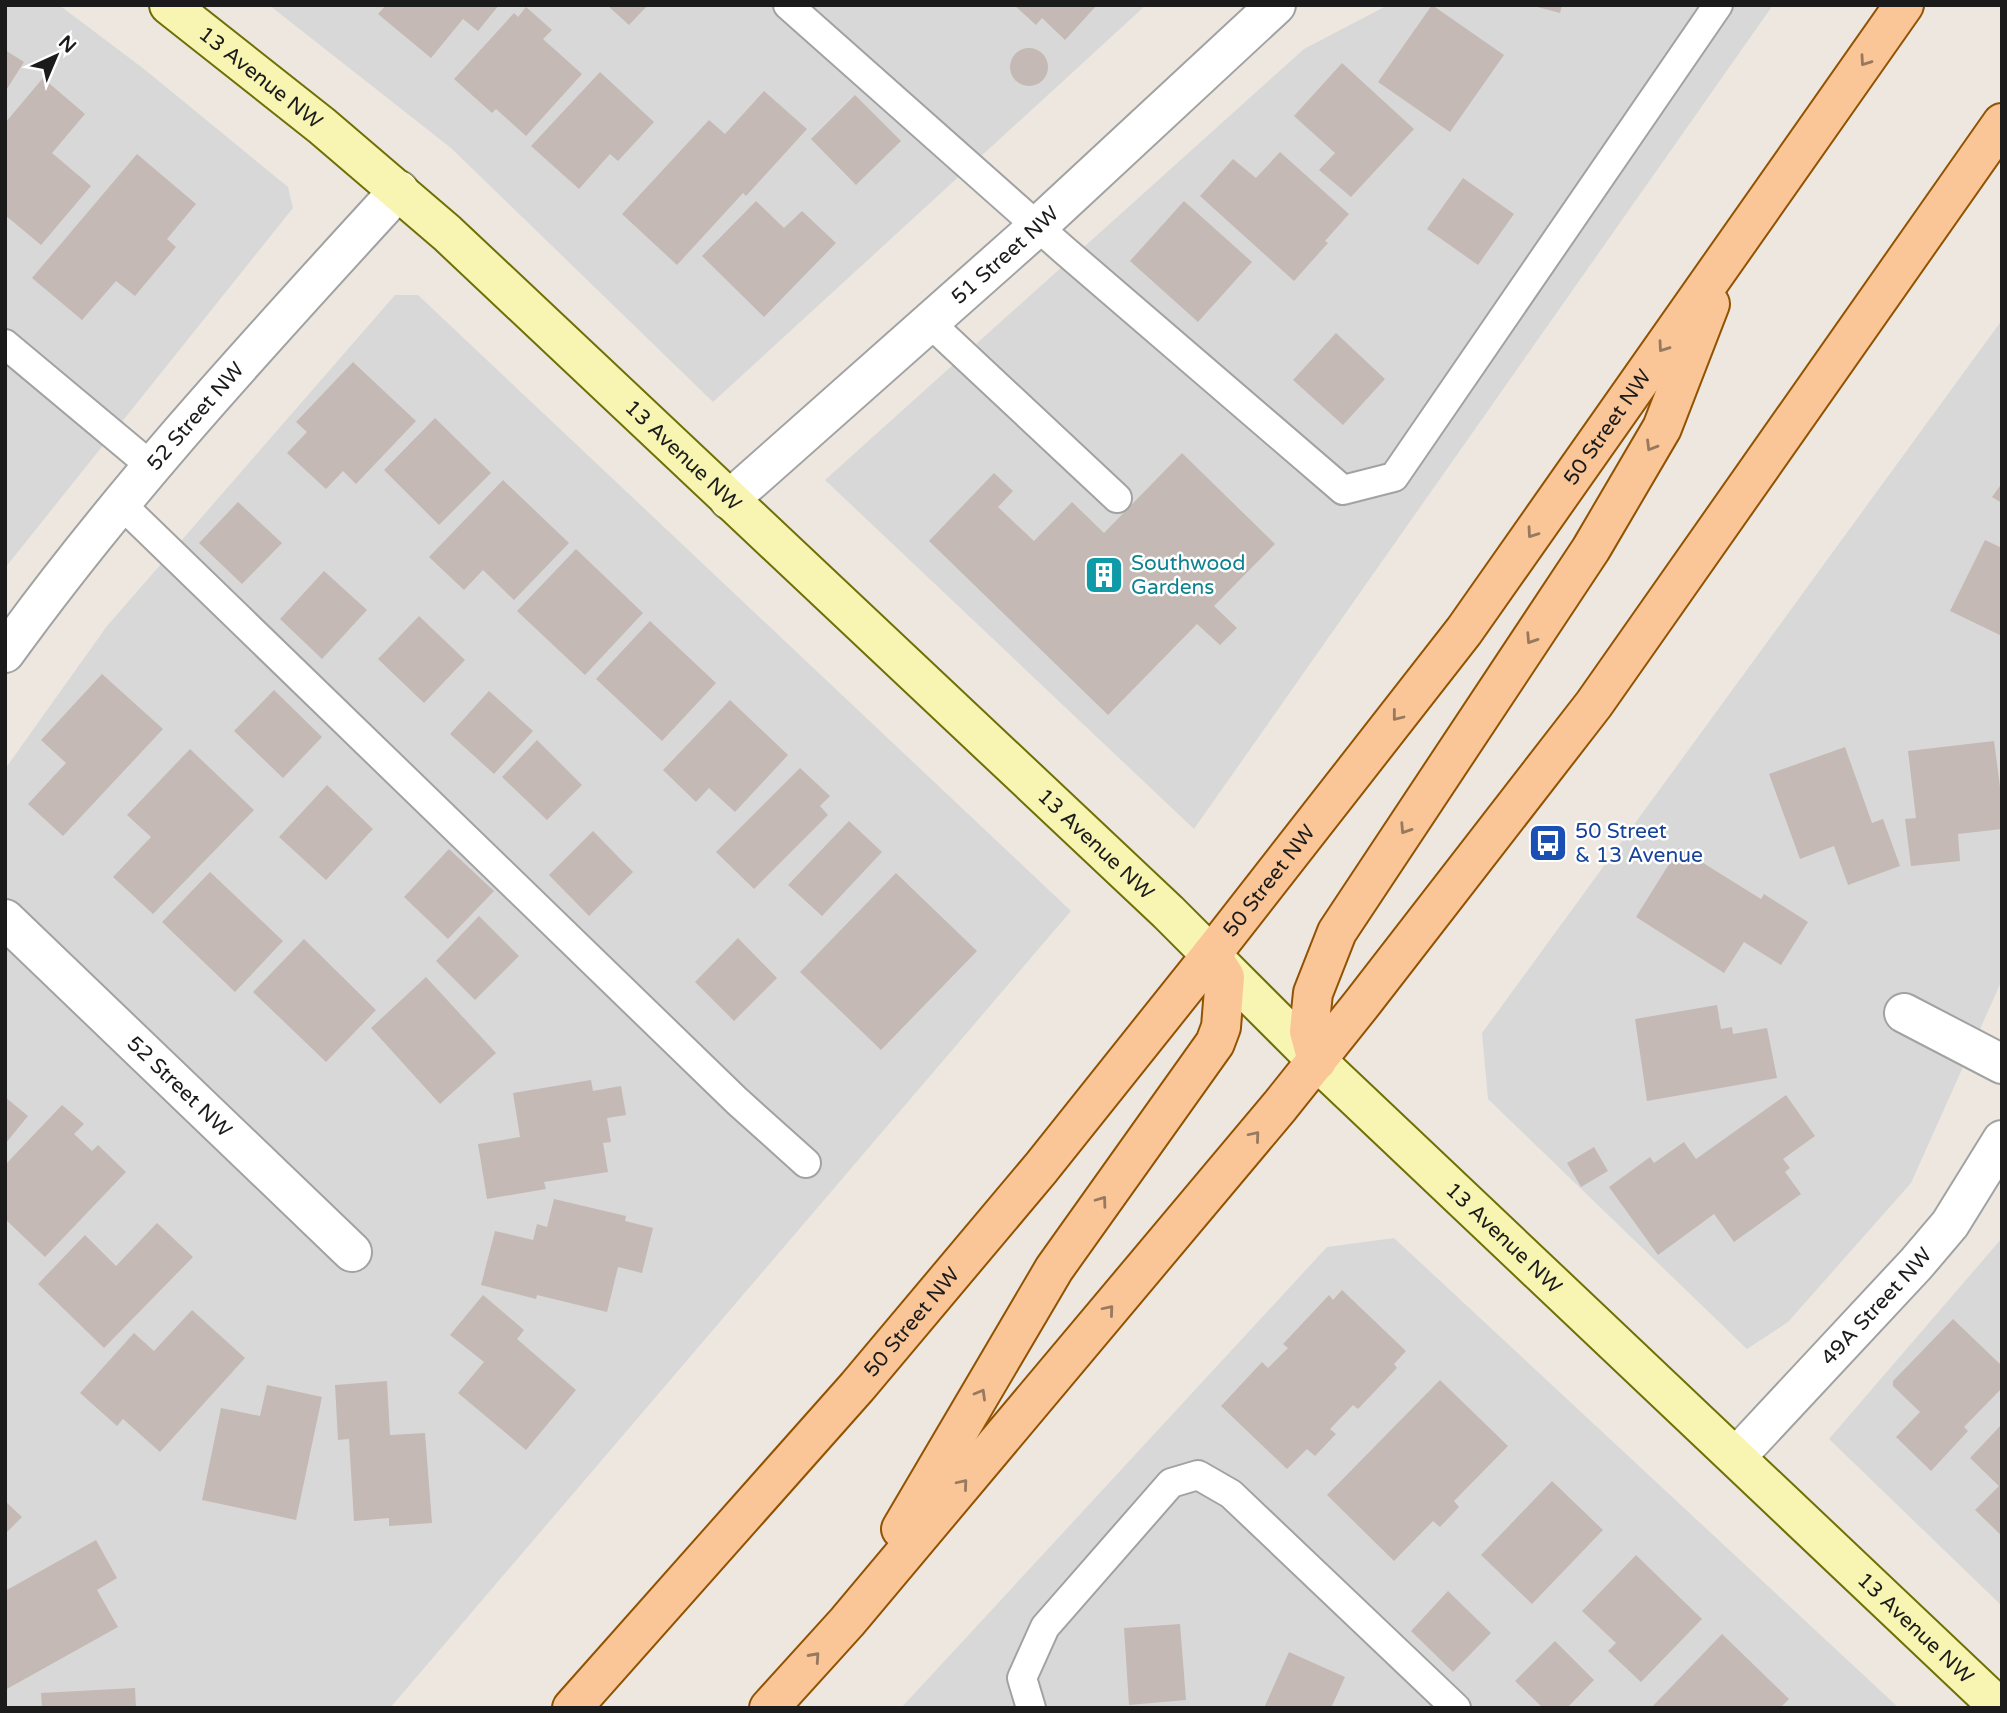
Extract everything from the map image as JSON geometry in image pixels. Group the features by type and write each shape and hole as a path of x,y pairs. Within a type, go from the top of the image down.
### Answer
{"main road":[{"name":"50 Street NW","path":"572,1708 857,1387 1041,1168 1211,955 1464,631 1904,5"},
{"path":"769,1708 848,1622 1317,1061 1594,704 2002,123"},
{"path":"1317,1061 1309,1031 1313,993 1337,932 1591,549 1662,428 1732,247"},
{"path":"848,1622 1054,1269 1214,1043 1221,1027 1225,977 1211,955"}],"street":[{"name":"13 Avenue NW","path":"169,5 399,190 1211,955 1317,1061 2000,1708"},
{"name":"51 Street NW","path":"729,500 1038,226 1276,5"},
{"name":"52 Street NW","path":"5,653 55,583 151,466 399,190"},
{"name":"52 Street NW","path":"5,919 352,1252"},
{"path":"1904,1013 2002,1064"},
{"name":"49A Street NW","path":"1736,1457 1950,1224 2002,1140"}],"lane":[{"path":"788,5 1343,490 1394,477 1718,5"},
{"path":"930,323 1117,498"},
{"path":"5,344 151,466"},
{"path":"120,503 737,1101 806,1163"},
{"path":"1031,1708 1022,1678 1045,1627 1171,1483 1198,1475 1231,1494 1456,1708"}],"shaded area":[{"path":"5,5 59,5 144,69 288,187 293,208 5,568"},
{"path":"269,5 1146,5 713,402 451,148"},
{"path":"1388,5 1773,5 1194,829 825,480 1304,49"},
{"path":"395,295 418,295 1071,911 390,1708 5,1708 5,769 107,626"},
{"path":"2002,320 2002,980 1911,1183 1788,1322 1747,1349 1488,1099 1482,1033"},
{"path":"1394,1238 1899,1708 901,1708 1327,1247"},
{"path":"2002,1238 2002,1606 1829,1439"}],"building":[{"path":"386,5 499,5 478,31 463,19 431,58 378,14"},
{"path":"607,5 648,5 629,25"},
{"path":"1014,5 1097,5 1065,40 1042,18 1036,25"},
{"path":"1432,5 1504,55 1450,132 1378,82"},
{"path":"1530,5 1562,5 1560,13"},
{"path":"526,7 552,30 543,39 582,74 526,136 496,109 492,113 454,79 514,13 518,17"},
{"path":"1029,48 1042,54 1048,67 1042,80 1029,86 1016,80 1010,67 1016,54"},
{"path":"5,50 24,62 5,92"},
{"path":"1342,63 1414,129 1351,197 1319,170 1335,153 1294,116"},
{"path":"600,72 654,122 618,161 610,154 579,189 531,146"},
{"path":"43,78 85,114 52,153 91,186 41,245 5,215 5,123"},
{"path":"764,91 807,129 746,196 743,193 677,265 622,214 709,120 725,134"},
{"path":"855,95 901,141 856,185 811,139"},
{"path":"1280,152 1349,214 1325,241 1328,243 1294,281 1200,196 1233,159 1256,178"},
{"path":"137,154 196,204 167,239 176,247 135,296 116,281 82,320 32,278"},
{"path":"1463,178 1514,214 1478,265 1427,229"},
{"path":"756,201 784,228 802,211 836,243 764,317 702,256"},
{"path":"1184,201 1252,262 1198,322 1130,261"},
{"path":"1336,333 1385,379 1343,425 1293,380"},
{"path":"353,362 416,421 356,484 343,471 326,489 287,453 307,432 296,422"},
{"path":"435,418 491,473 439,525 384,470"},
{"name":"Southwood Gardens","path":"1182,453 1275,544 1214,606 1237,628 1220,645 1197,624 1108,715 929,541 994,473 1013,491 998,507 1034,541 1072,502 1104,533"},
{"path":"503,480 569,543 514,600 483,570 464,590 429,557"},
{"path":"2002,483 2002,503 1992,497"},
{"path":"238,502 282,543 242,584 199,543"},
{"path":"1985,540 2002,548 2002,636 1950,611"},
{"path":"576,549 643,613 585,675 517,611"},
{"path":"324,571 367,610 322,659 280,619"},
{"path":"419,616 465,660 424,703 378,659"},
{"path":"650,621 716,683 662,741 596,679"},
{"path":"102,674 163,729 63,836 28,804 66,763 41,740"},
{"path":"274,690 322,737 283,778 234,731"},
{"path":"489,691 533,731 494,774 450,734"},
{"path":"730,700 788,755 735,812 709,788 696,802 663,770"},
{"path":"537,740 582,785 547,820 502,777"},
{"path":"1994,741 2002,802 2002,829 1958,834 1960,861 1911,866 1905,819 1916,818 1908,751"},
{"path":"1845,747 1872,823 1883,819 1900,866 1848,885 1834,846 1800,859 1769,774"},
{"path":"190,749 254,810 153,914 113,877 151,837 127,815"},
{"path":"800,768 830,796 820,806 828,815 754,889 716,852"},
{"path":"327,785 373,829 326,880 279,837"},
{"path":"849,821 882,852 822,916 788,885"},
{"path":"593,831 633,872 589,916 549,875"},
{"path":"1679,848 1761,899 1764,894 1808,922 1781,965 1744,942 1724,973 1636,917"},
{"path":"449,849 494,891 448,939 404,897"},
{"path":"210,872 283,941 235,992 162,922"},
{"path":"896,873 977,951 881,1050 800,972"},
{"path":"479,916 519,956 475,1000 436,961"},
{"path":"738,938 777,978 734,1021 695,982"},
{"path":"304,939 376,1010 326,1062 253,992"},
{"path":"426,977 496,1053 440,1104 371,1028"},
{"path":"1717,1005 1721,1029 1732,1027 1733,1034 1767,1028 1777,1078 1647,1101 1635,1019"},
{"path":"591,1080 593,1091 621,1086 626,1115 607,1118 611,1142 603,1143 608,1172 544,1182 546,1189 487,1199 478,1144 520,1137 513,1093"},
{"path":"1786,1095 1815,1136 1783,1159 1790,1168 1785,1172 1801,1194 1734,1242 1714,1214 1658,1255 1609,1187 1650,1157 1654,1163 1684,1142 1696,1159"},
{"path":"5,1097 28,1116 5,1144"},
{"path":"62,1105 84,1124 74,1134 92,1151 98,1145 126,1172 45,1257 5,1219 5,1165"},
{"path":"1594,1147 1608,1171 1581,1187 1567,1163"},
{"path":"554,1199 626,1216 625,1221 653,1228 642,1273 618,1267 607,1312 537,1295 536,1299 481,1285 495,1231 533,1240 537,1224 547,1227"},
{"path":"157,1223 193,1257 104,1348 38,1284 85,1235 116,1266"},
{"path":"1342,1290 1406,1351 1394,1364 1397,1368 1358,1409 1353,1405 1330,1429 1336,1434 1315,1456 1307,1449 1287,1469 1221,1406 1262,1362 1268,1368 1288,1348 1283,1344 1329,1295 1333,1300"},
{"path":"483,1295 524,1330 517,1339 576,1390 526,1450 458,1393 484,1362 450,1335"},
{"path":"192,1310 245,1358 160,1452 123,1419 117,1426 80,1393 134,1333 154,1351"},
{"path":"1953,1319 2002,1366 2002,1388 1964,1427 1968,1431 1931,1471 1896,1437 1920,1412 1893,1386 1893,1381"},
{"path":"1440,1380 1508,1446 1454,1501 1459,1507 1440,1527 1433,1521 1394,1561 1327,1495"},
{"path":"387,1381 390,1435 425,1433 432,1523 389,1526 389,1518 354,1521 349,1439 338,1440 335,1385"},
{"path":"267,1385 322,1397 296,1520 202,1500 221,1408 260,1416"},
{"path":"2002,1424 2002,1536 1975,1510 1999,1486 1970,1458"},
{"path":"1552,1481 1603,1530 1532,1604 1481,1555"},
{"path":"5,1501 22,1517 5,1534"},
{"path":"96,1540 117,1578 97,1590 118,1627 5,1690 5,1591"},
{"path":"1636,1555 1702,1619 1641,1682 1608,1651 1616,1643 1582,1611"},
{"path":"1448,1591 1491,1633 1453,1672 1411,1631"},
{"path":"1180,1624 1186,1700 1129,1705 1124,1628"},
{"path":"1722,1634 1789,1699 1780,1708 1651,1708"},
{"path":"1555,1641 1594,1680 1567,1708 1543,1708 1515,1681"},
{"path":"1289,1652 1345,1677 1331,1708 1264,1708"},
{"path":"135,1688 136,1708 42,1708 41,1693"}],"place":[{"name":"Southwood Gardens","path":"1104,575"},
{"name":"50 Street & 13 Avenue","path":"1548,843"}]}
